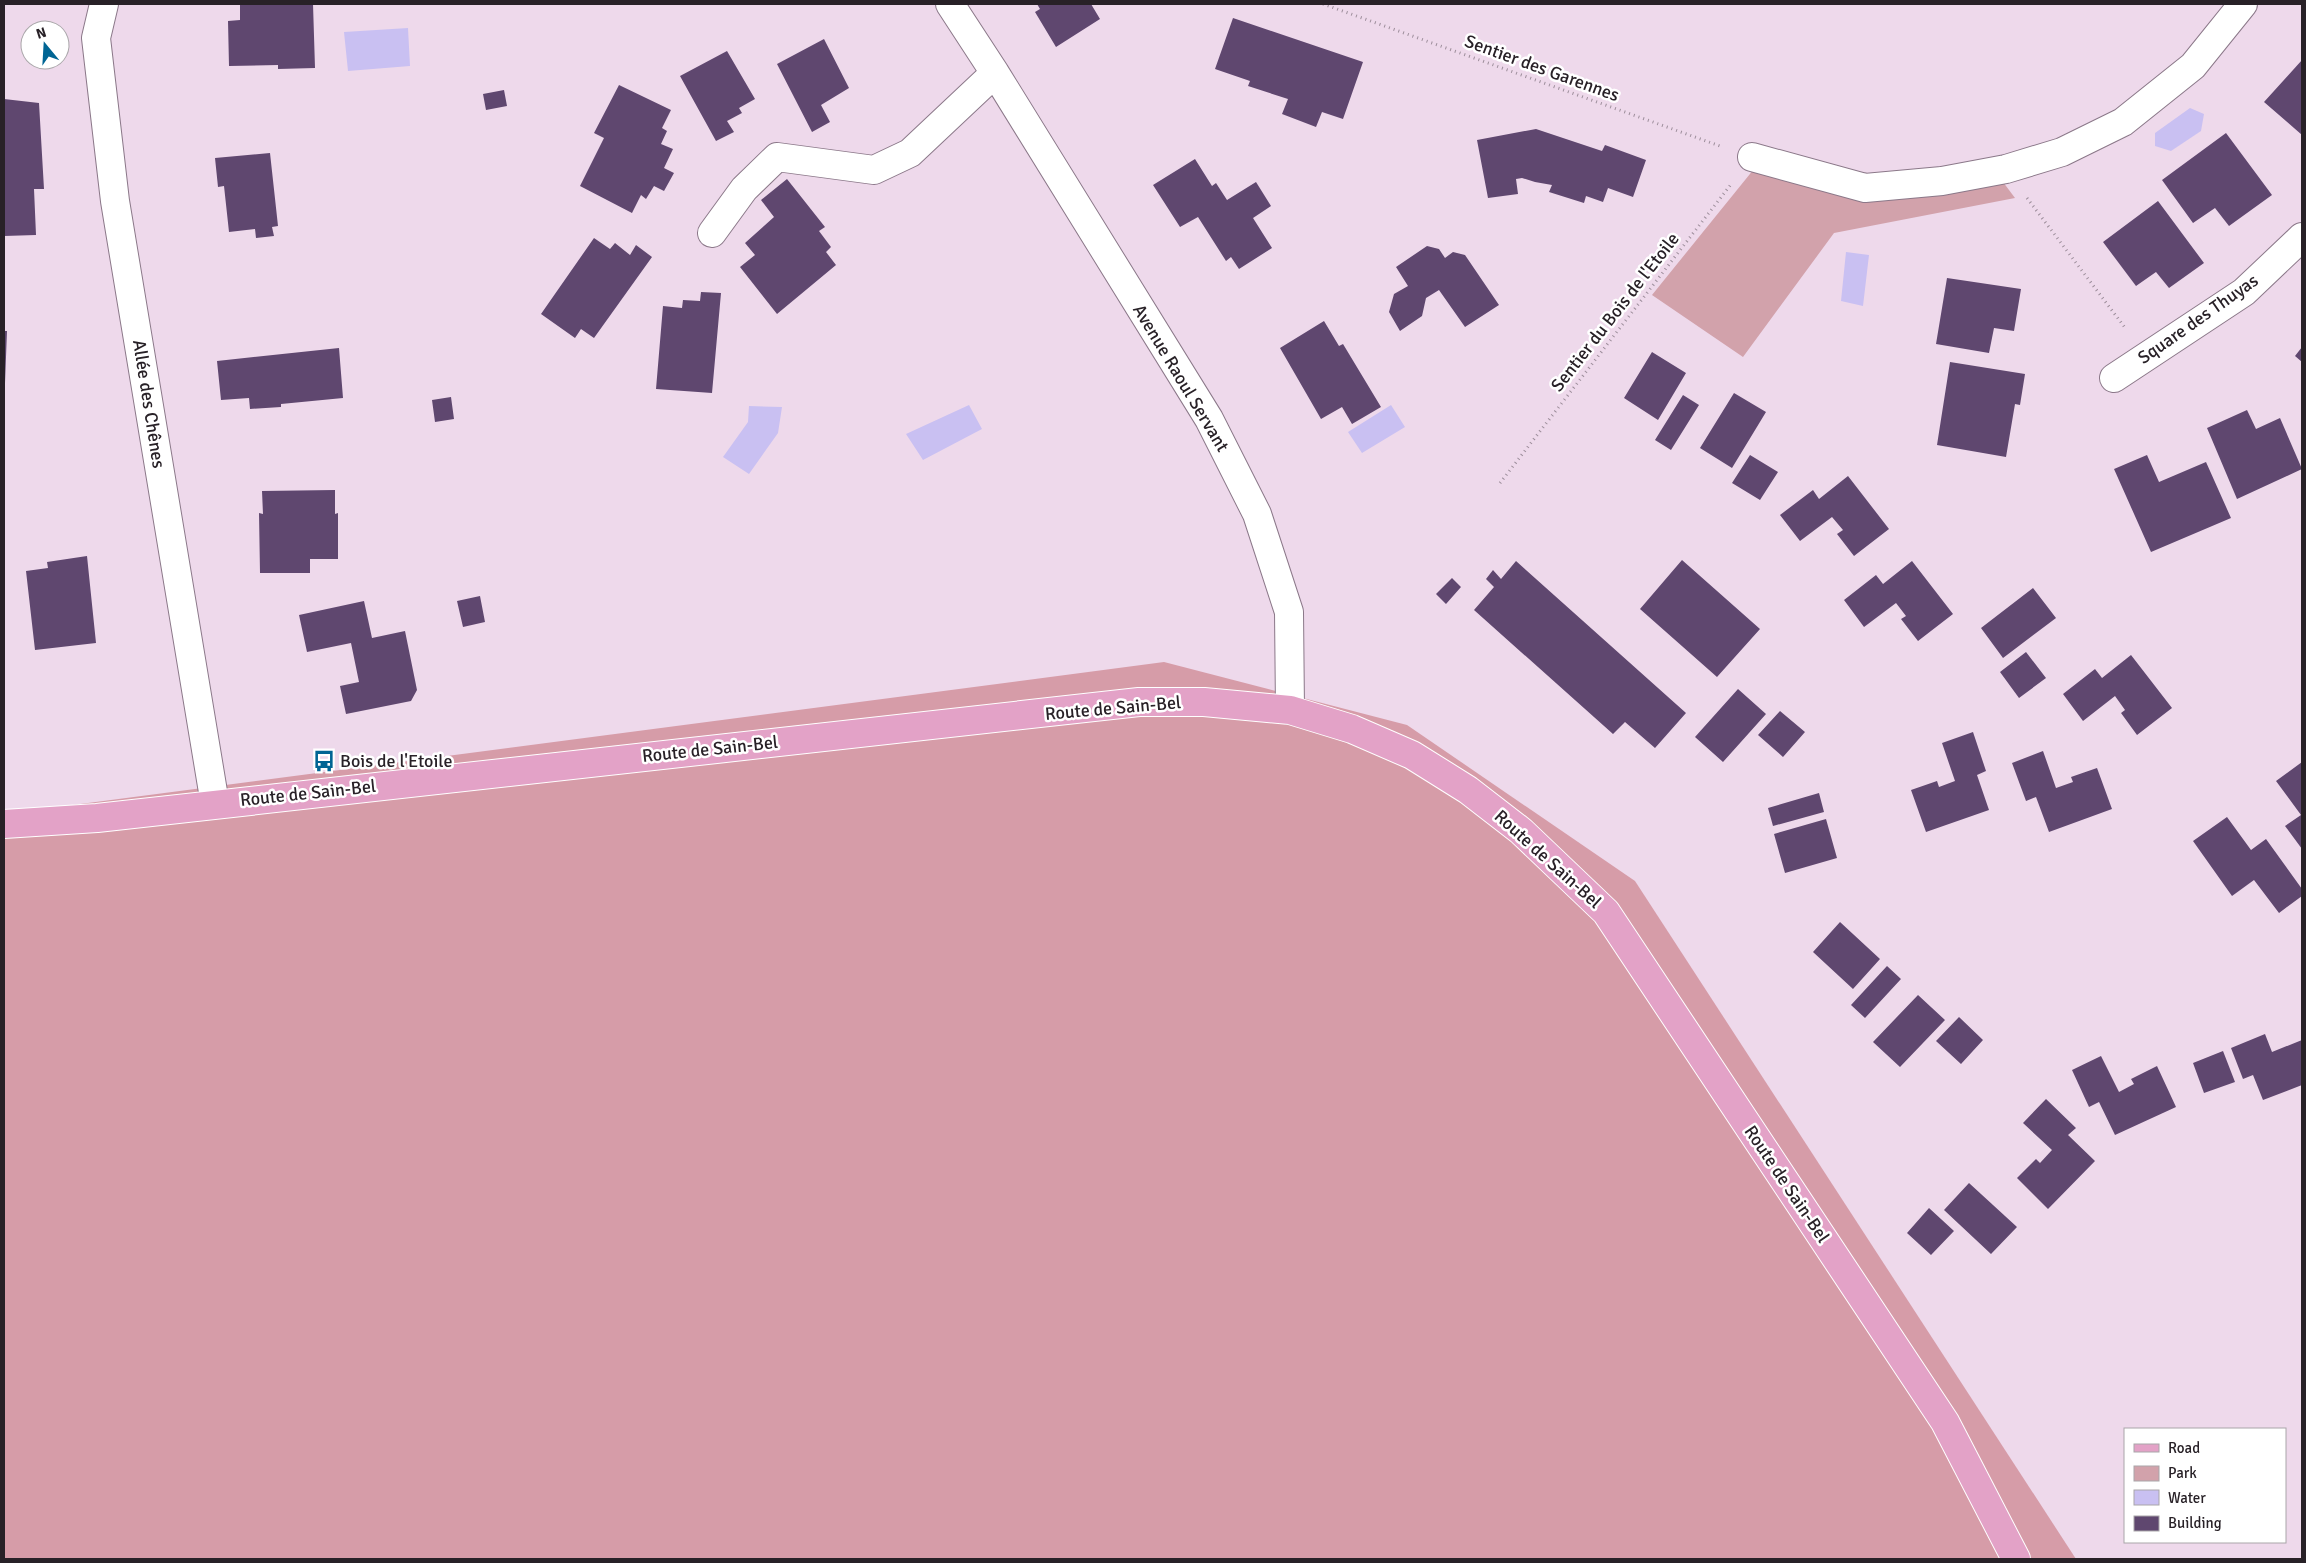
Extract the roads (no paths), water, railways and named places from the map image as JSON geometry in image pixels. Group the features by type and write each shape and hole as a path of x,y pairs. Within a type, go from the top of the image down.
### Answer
{"main road":[{"name":"Route de Sain-Bel","path":"4,824 97,818 1139,702 1204,702 1290,710 1352,729 1412,754 1468,790 1521,831 1606,912 1945,1422 2016,1559"}],"street":[{"name":"Allée des Chênes","path":"104,4 96,38 115,201 215,804"},
{"name":"Avenue Raoul Servant","path":"950,4 995,73 1209,419 1257,514 1289,612 1290,710"},
{"path":"1752,157 1866,188 1942,181 2006,169 2062,152 2123,122 2193,66 2243,4"},
{"path":"712,233 744,189 777,157 874,170 910,153 995,73"},
{"name":"Square des Thuyas","path":"2114,378 2244,292 2302,237"}],"water":[{"path":"408,28 410,66 348,71 344,32"},
{"path":"2190,108 2204,114 2201,131 2171,151 2155,146 2155,133"},
{"path":"1846,252 1869,255 1863,306 1841,301"},
{"path":"969,405 982,429 923,460 906,434"},
{"path":"1391,405 1405,427 1362,453 1348,432"},
{"path":"749,406 782,407 778,433 749,474 723,457 748,422"}],"place":[{"name":"Bois de l'Etoile","path":"324,761"}]}
